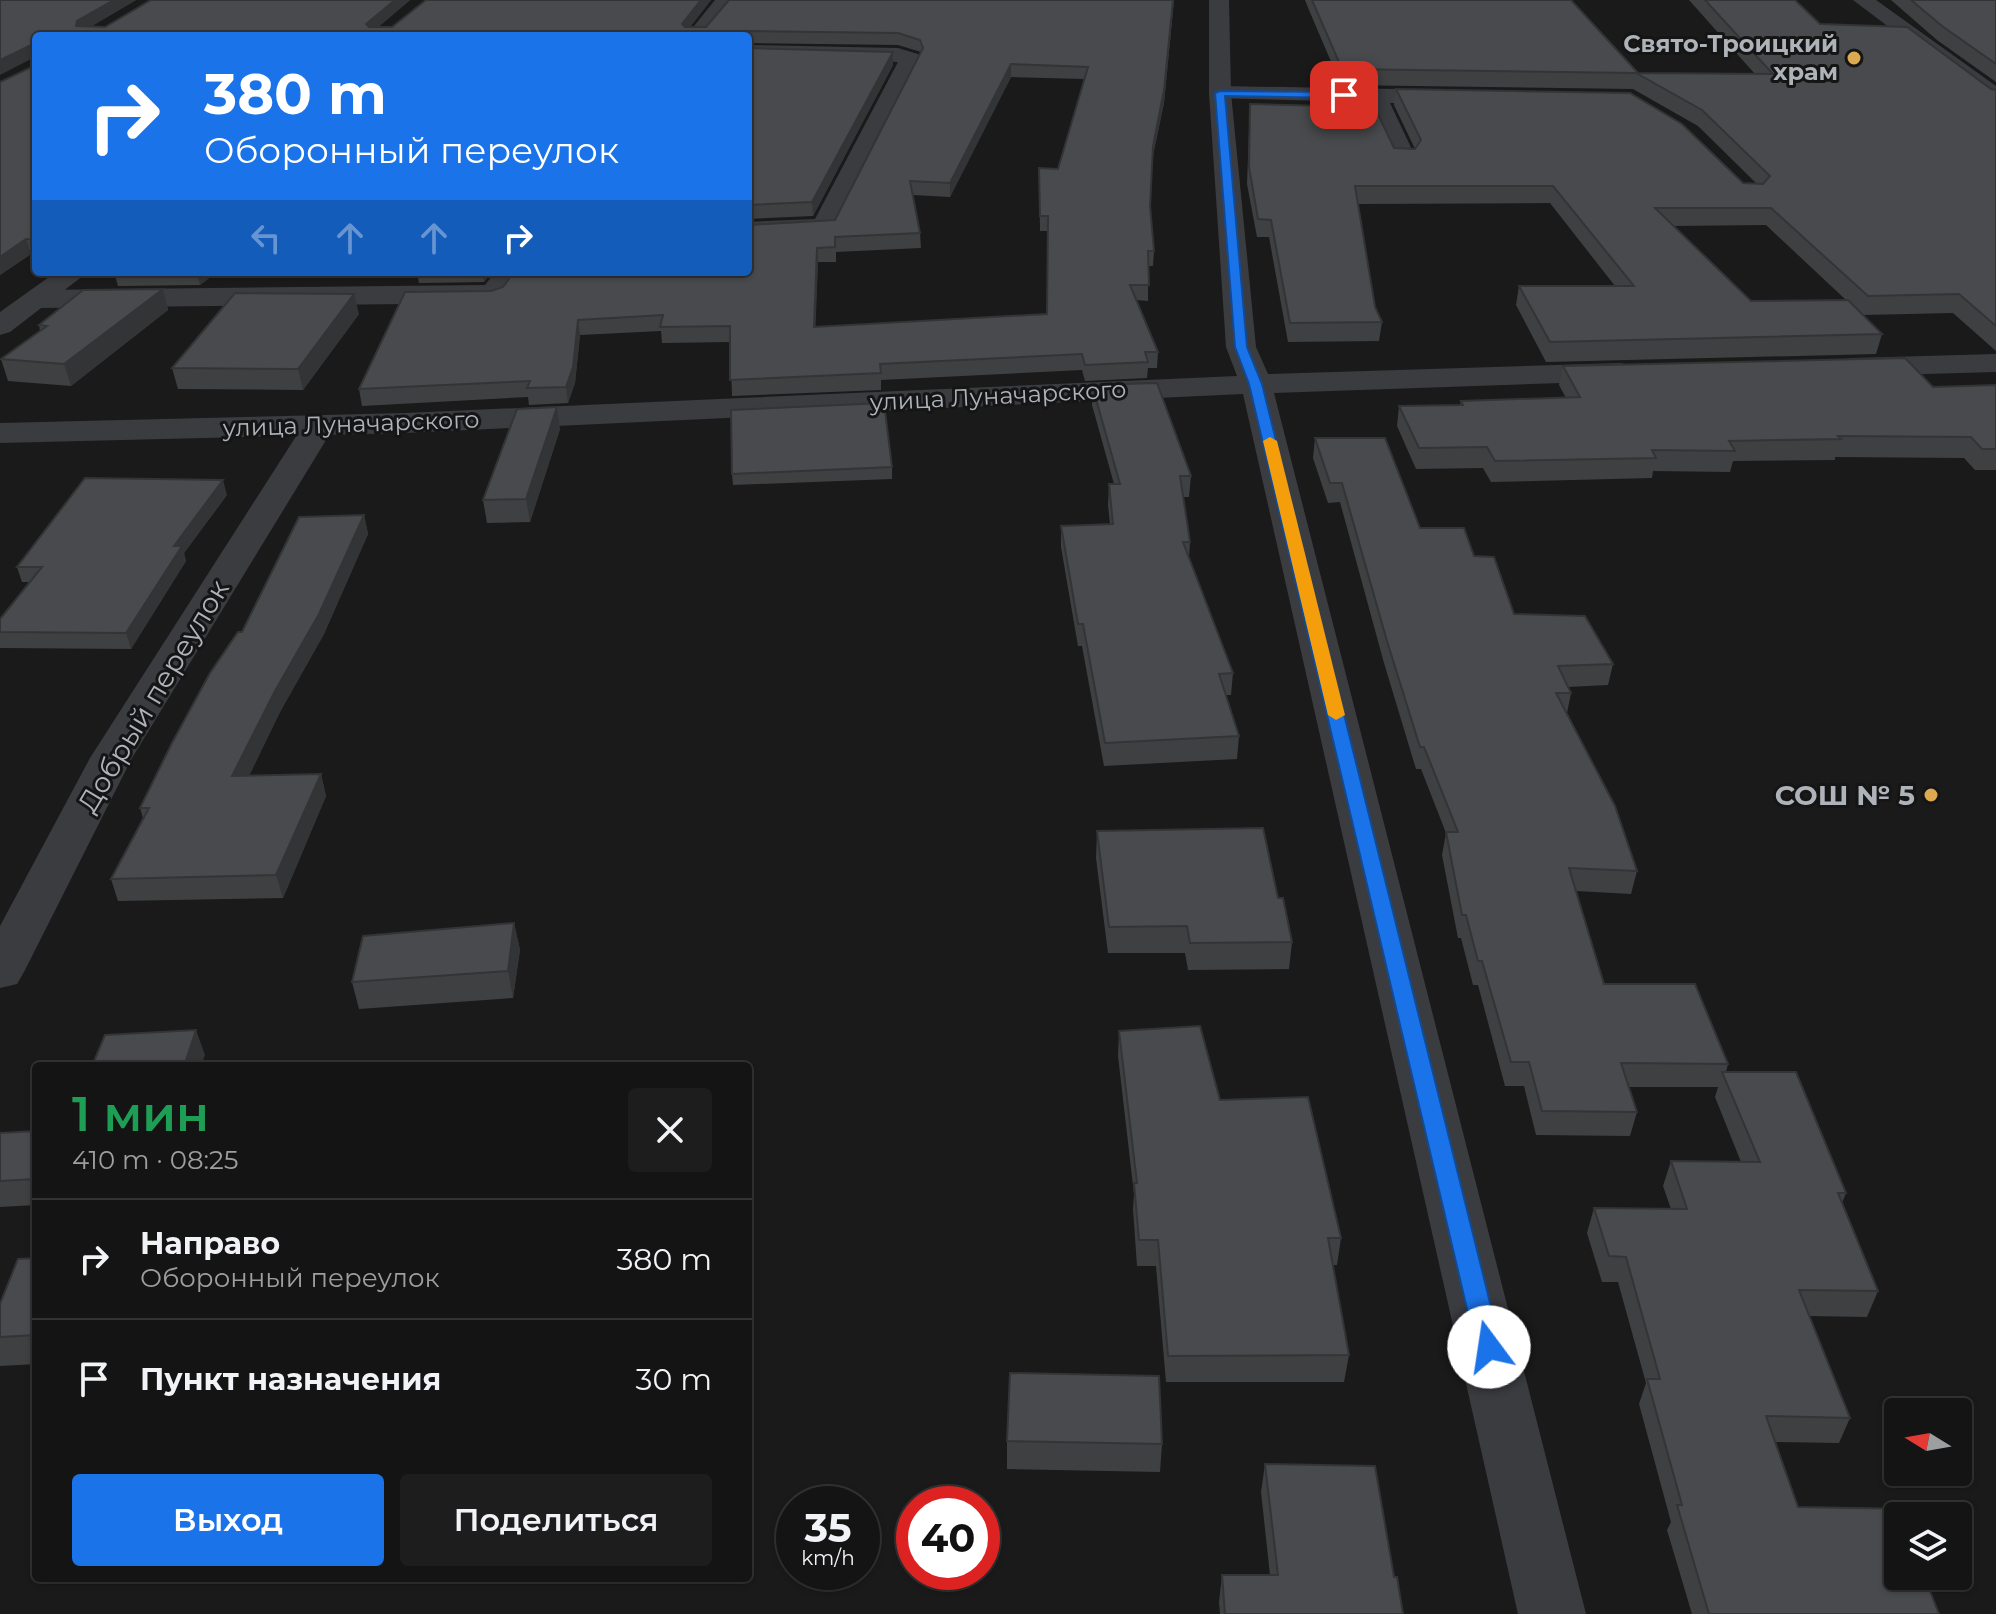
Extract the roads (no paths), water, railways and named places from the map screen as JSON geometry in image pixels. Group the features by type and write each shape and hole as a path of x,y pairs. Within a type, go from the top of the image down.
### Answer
{"street":[{"path":"699,32 726,0"},
{"path":"1219,0 1220,93 1241,347 1256,384 1552,1614"},
{"path":"1863,0 1996,97"},
{"path":"752,51 898,54 910,59 824,227 752,230"},
{"path":"1220,93 1482,97"},
{"path":"1375,96 1404,158"},
{"path":"0,326 69,276"},
{"path":"39,299 493,294 507,276"},
{"path":"1823,367 1996,363"},
{"name":"улица Луначарского","path":"11,432 318,427 1256,384 1650,371"},
{"name":"Добрый переулок","path":"0,972 111,758 318,427"}],"place":[{"name":"Свято-Троицкий храм","path":"1854,58"},
{"name":"СОШ № 5","path":"1931,795"}]}
